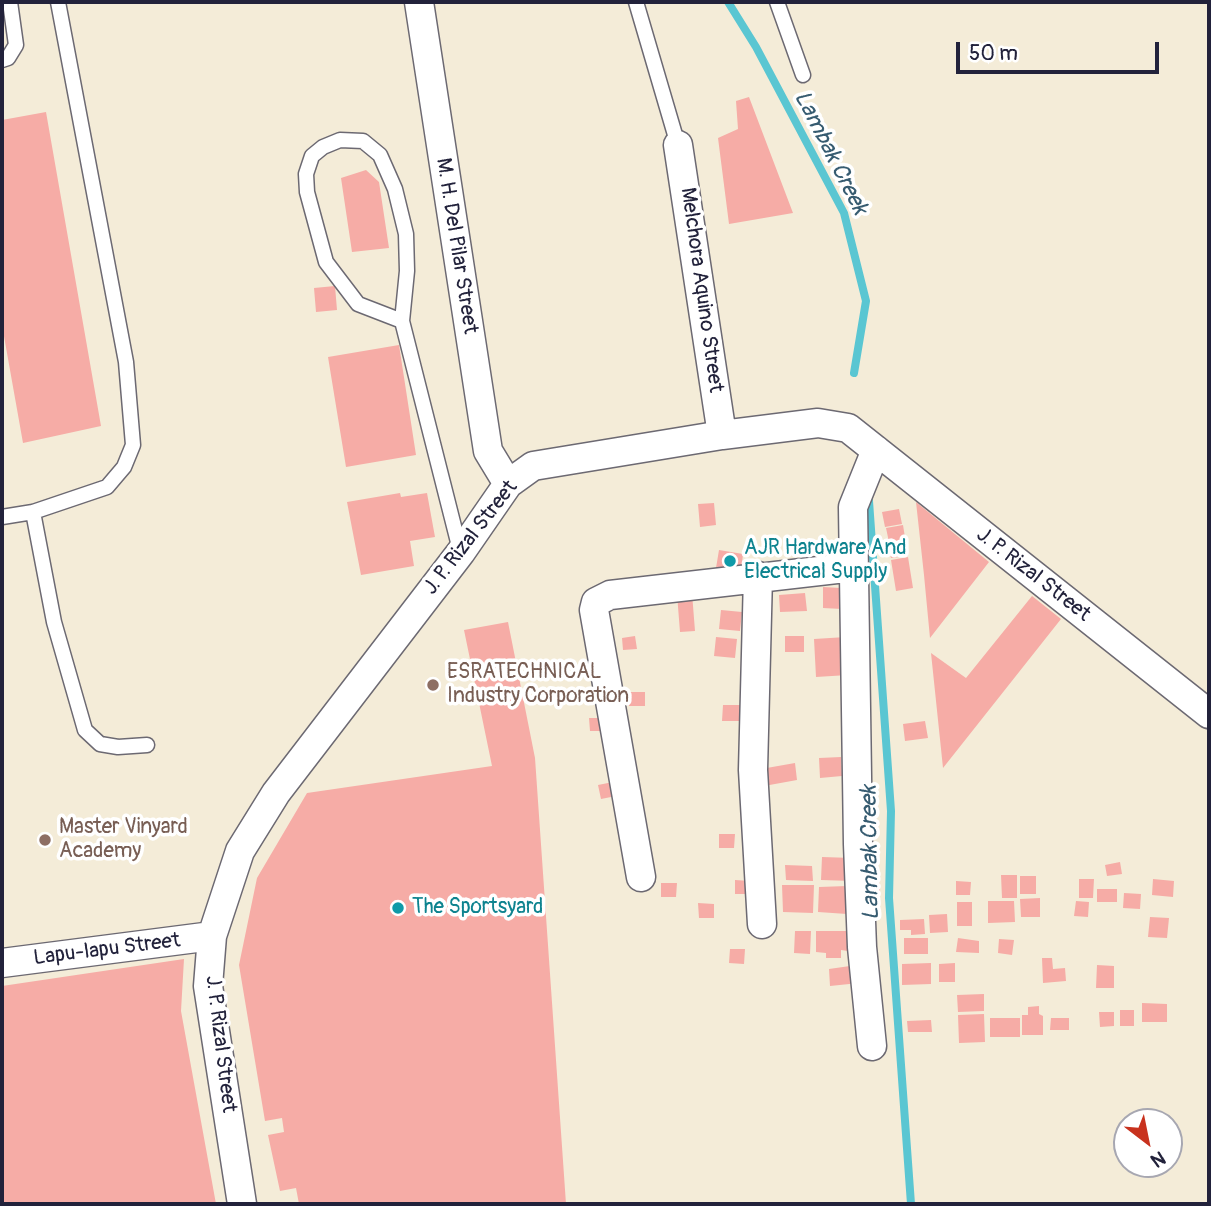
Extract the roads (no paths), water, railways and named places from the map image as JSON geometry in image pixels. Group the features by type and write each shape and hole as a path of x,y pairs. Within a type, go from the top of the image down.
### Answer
{"street":[{"name":"M. H. Del Pilar Street","path":"419,2 488,451 508,484"},
{"name":"Melchora Aquino Street","path":"678,145 722,435"},
{"name":"J. P. Rizal Street","path":"242,1204 208,986 212,936 240,851 276,793 461,552 508,484 533,466 722,435 818,423 848,428 1209,714"},
{"path":"872,1046 862,947 858,844 853,507 876,450"},
{"path":"641,877 594,610 596,601 610,595 854,566"},
{"path":"758,576 753,770 762,924"},
{"name":"Lapu-lapu Street","path":"2,963 212,936"}],"lane":[{"path":"2,60 8,58 16,45 9,2"},
{"path":"2,517 33,512 107,487 124,467 133,445 126,362 58,2"},
{"path":"636,2 678,145"},
{"path":"777,2 803,75"},
{"path":"402,321 358,304 326,262 307,192 306,174 312,156 323,146 340,140 363,141 380,155 396,189 406,234 407,271 402,321 461,552"},
{"path":"33,512 54,622 85,730 100,744 118,747 147,745"}],"waterway":[{"name":"Lambak Creek","path":"728,2 756,47 844,213 866,301 854,373"},
{"name":"Lambak Creek","path":"869,501 891,811 889,898 911,1204"}],"place":[{"name":"AJR Hardware And Electrical Supply","path":"730,561"},
{"name":"ESRATECHNICAL Industry Corporation","path":"433,685"},
{"name":"Master Vinyard Academy","path":"45,840"},
{"name":"The Sportsyard","path":"398,908"}]}
